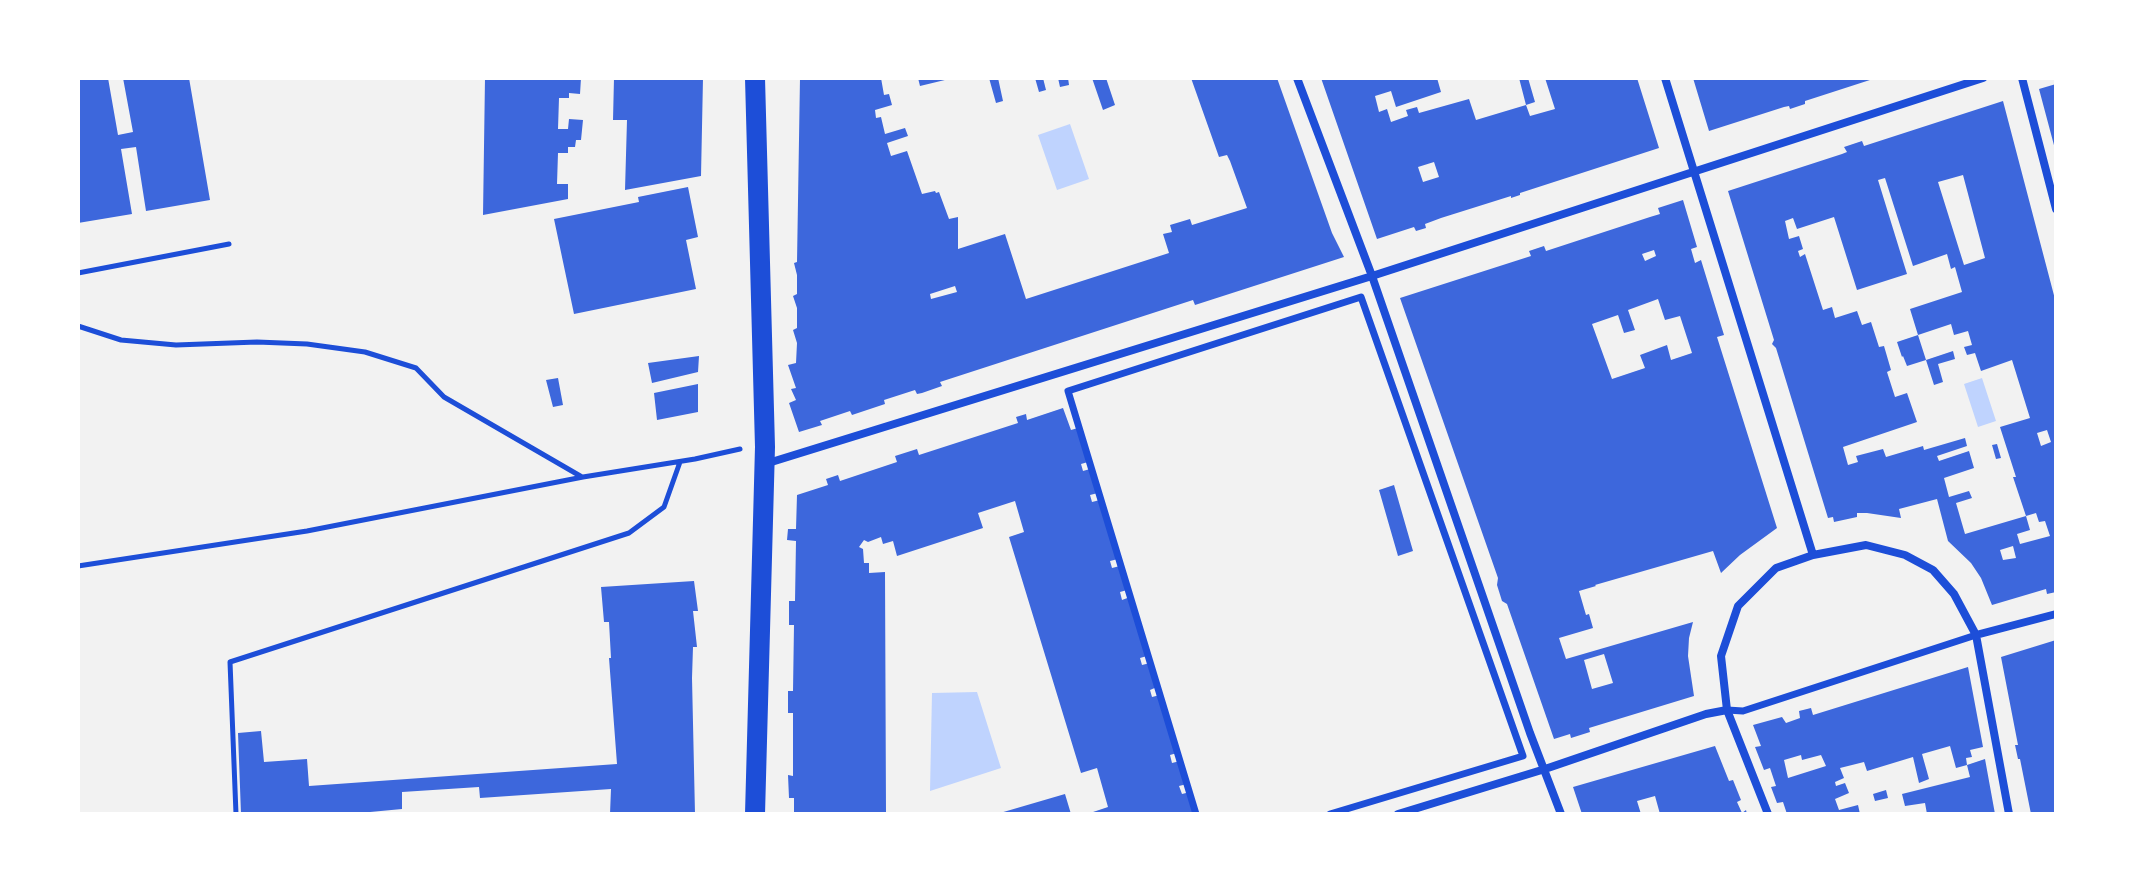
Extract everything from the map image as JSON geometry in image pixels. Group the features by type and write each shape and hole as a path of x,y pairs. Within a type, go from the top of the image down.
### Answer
{"main road":[{"path":"755,78 764,456 755,814"}],"street":[{"path":"1297,78 1372,276 1530,733 1561,814"},
{"path":"1665,78 1813,555"},
{"path":"764,456 1372,276 1983,78"},
{"path":"2022,78 2056,209"},
{"path":"1196,814 1068,391 1361,297 1523,756 1330,814"},
{"path":"1768,814 1727,710 1721,656 1738,606 1776,568 1813,555 1866,545 1905,555 1933,570 1954,594 1976,635 2009,814"},
{"path":"1398,814 1545,769 1706,714 1743,711 1976,635 2056,614"}],"path":[{"path":"78,273 229,244"},
{"path":"78,326 121,340 162,344 257,342 307,344 365,352 416,368 444,397 583,477"},
{"path":"78,566 307,531 735,450 764,456"},
{"path":"236,814 230,662 629,533 664,507 681,461"}],"water":[{"path":"1070,124 1089,179 1057,190 1038,135"},
{"path":"1982,378 1996,421 1978,427 1964,384"},
{"path":"977,692 1001,768 930,791 932,693"}],"building":[{"path":"78,78 108,78 118,135 133,132 123,78 189,78 210,200 146,211 136,147 121,149 132,214 78,223"},
{"path":"485,78 581,78 580,94 569,93 569,98 559,98 558,129 568,129 569,119 583,120 581,140 576,140 575,147 568,147 568,153 558,153 557,184 568,184 568,199 483,215"},
{"path":"614,78 703,78 701,176 625,190 627,120 613,120"},
{"path":"800,78 881,78 884,95 889,94 892,105 875,110 876,118 881,117 885,134 905,128 908,136 887,143 891,156 907,151 922,194 939,192 949,219 958,217 958,249 1005,234 1026,299 1169,253 1163,234 1172,232 1170,225 1190,219 1192,225 1247,208 1227,155 1219,157 1191,78 1277,78 1332,233 1344,257 1195,305 1193,300 940,382 942,386 922,393 917,394 915,390 852,415 850,411 820,421 822,425 799,432 789,403 796,400 791,389 796,388 788,365 796,363 797,343 793,330 797,328 797,308 793,296 797,294 794,263 797,262","holes":["955,286 957,292 931,299 930,294"]},
{"path":"918,78 949,78 949,79 920,86"},
{"path":"989,78 998,78 1003,101 996,103"},
{"path":"1035,78 1043,78 1046,90 1039,92"},
{"path":"1058,78 1068,78 1069,85 1060,87"},
{"path":"1092,78 1106,78 1115,105 1103,110"},
{"path":"1321,78 1437,78 1441,92 1396,107 1391,91 1375,96 1379,112 1387,109 1391,122 1408,116 1406,110 1417,107 1419,113 1469,99 1476,120 1526,105 1530,116 1555,109 1545,78 1637,78 1659,148 1441,218 1425,224 1426,228 1416,231 1414,227 1377,239","holes":["1434,162 1439,177 1423,182 1418,167"]},
{"path":"1519,78 1528,78 1535,102 1526,105"},
{"path":"1693,78 1873,79 1805,101 1805,104 1790,109 1789,106 1784,107 1709,131"},
{"path":"2056,84 2056,149 2055,149 2039,89"},
{"path":"2003,101 2056,303 2056,592 2047,594 2046,589 1992,605 1971,563 1948,541 1937,499 1899,509 1901,518 1857,513 1857,517 1834,522 1833,517 1828,518 1776,348 1772,344 1774,340 1728,191 1842,154 1847,152 1844,147 1862,141 1864,146","holes":["1963,175 1985,258 1964,265 1938,182","1885,178 1913,266 1947,254 1951,269 1955,267 1962,292 1910,309 1918,335 1951,324 1954,335 1968,331 1972,345 1964,347 1967,355 1975,353 1981,371 2012,360 2030,418 2000,427 2026,516 1965,534 1956,503 1972,498 1969,491 1949,497 1944,478 1974,468 1969,451 1939,461 1937,456 1967,446 1965,438 1886,457 1883,449 1856,456 1858,462 1848,465 1843,447 1917,422 1907,393 1895,397 1887,372 1891,370 1884,346 1879,347 1871,322 1862,325 1857,311 1835,318 1832,307 1823,310 1805,254 1800,257 1798,251 1803,249 1799,236 1789,239 1785,221 1793,218 1797,229 1834,217 1857,290 1907,274 1878,180","2047,430 2051,442 2041,446 2037,433","2036,513 2039,522 2045,521 2050,536 2020,544 2017,534 2030,530 2026,516","2013,546 2016,558 2003,560 2000,550"]},
{"path":"688,187 698,237 686,240 696,289 574,314 554,219 639,202 638,197"},
{"path":"1683,200 1697,247 1691,249 1695,263 1701,260 1724,335 1717,337 1777,528 1721,573 1713,551 1579,591 1593,628 1559,638 1566,659 1693,622 1688,656 1694,696 1589,728 1590,732 1571,738 1570,734 1554,739 1507,604 1502,601 1498,578 1400,298 1531,256 1529,251 1544,246 1546,251 1660,214 1658,208","holes":["1654,250 1656,256 1645,261 1642,254","1658,299 1665,320 1680,316 1692,353 1671,360 1667,345 1640,355 1645,368 1612,379 1592,324 1618,315 1624,333 1635,330 1628,310","1604,654 1613,683 1592,689 1584,660"]},
{"path":"1918,335 1926,360 1907,366 1897,342"},
{"path":"1953,351 1955,359 1938,364 1943,382 1934,385 1926,360"},
{"path":"699,356 698,372 652,383 648,363"},
{"path":"558,378 563,405 553,407 546,380"},
{"path":"698,384 698,412 657,420 654,393"},
{"path":"1063,408 1071,430 1078,428 1088,462 1081,464 1083,471 1090,469 1098,493 1090,495 1092,502 1100,500 1118,559 1110,561 1112,568 1120,566 1127,590 1120,592 1122,600 1130,597 1147,656 1140,658 1142,665 1150,663 1157,687 1150,690 1152,697 1160,695 1177,753 1170,755 1172,763 1180,761 1187,784 1179,786 1182,794 1190,792 1196,814 1087,814 1108,807 1097,768 1081,773 1009,537 1024,532 1015,501 978,513 983,528 897,556 893,541 883,544 881,537 868,542 864,540 859,547 863,549 864,563 869,563 869,573 885,572 886,814 794,814 794,798 789,798 788,775 793,776 793,713 788,713 788,691 793,691 794,625 789,625 789,601 795,601 796,541 787,540 788,529 796,529 797,495 828,485 826,479 838,475 840,481 897,462 895,456 917,449 919,455 1018,423 1016,417 1026,414 1027,420"},
{"path":"1997,444 2001,458 1996,459 1992,445"},
{"path":"1394,485 1413,551 1398,556 1379,490"},
{"path":"694,581 698,611 693,611 697,647 693,647 692,678 695,814 610,814 611,789 480,798 479,787 402,792 402,809 349,814 241,814 238,733 261,731 264,762 307,759 309,786 617,764 609,622 604,622 601,587"},
{"path":"2056,640 2056,814 2031,814 2015,745 2018,745 2001,657"},
{"path":"1968,667 1983,747 1970,750 1972,757 1966,758 1967,765 1956,768 1950,746 1922,754 1929,779 1919,783 1913,757 1867,771 1864,762 1840,768 1844,778 1835,782 1836,786 1845,783 1849,793 1835,799 1839,810 1858,805 1860,814 1787,814 1783,802 1777,803 1771,787 1776,786 1770,768 1764,770 1755,747 1761,746 1753,725 1782,717 1786,723 1800,718 1799,711 1811,708 1813,715","holes":["1801,755 1802,760 1821,755 1826,766 1788,778 1784,760"]},
{"path":"1715,746 1729,781 1733,780 1741,800 1737,802 1742,813 1746,810 1747,814 1660,814 1655,796 1637,801 1641,814 1582,814 1573,787"},
{"path":"1985,759 1995,814 1927,814 1925,803 1905,806 1902,794 1970,777 1967,765"},
{"path":"1886,790 1888,798 1875,801 1873,794"},
{"path":"1065,794 1071,814 1000,814 1000,813"}]}
